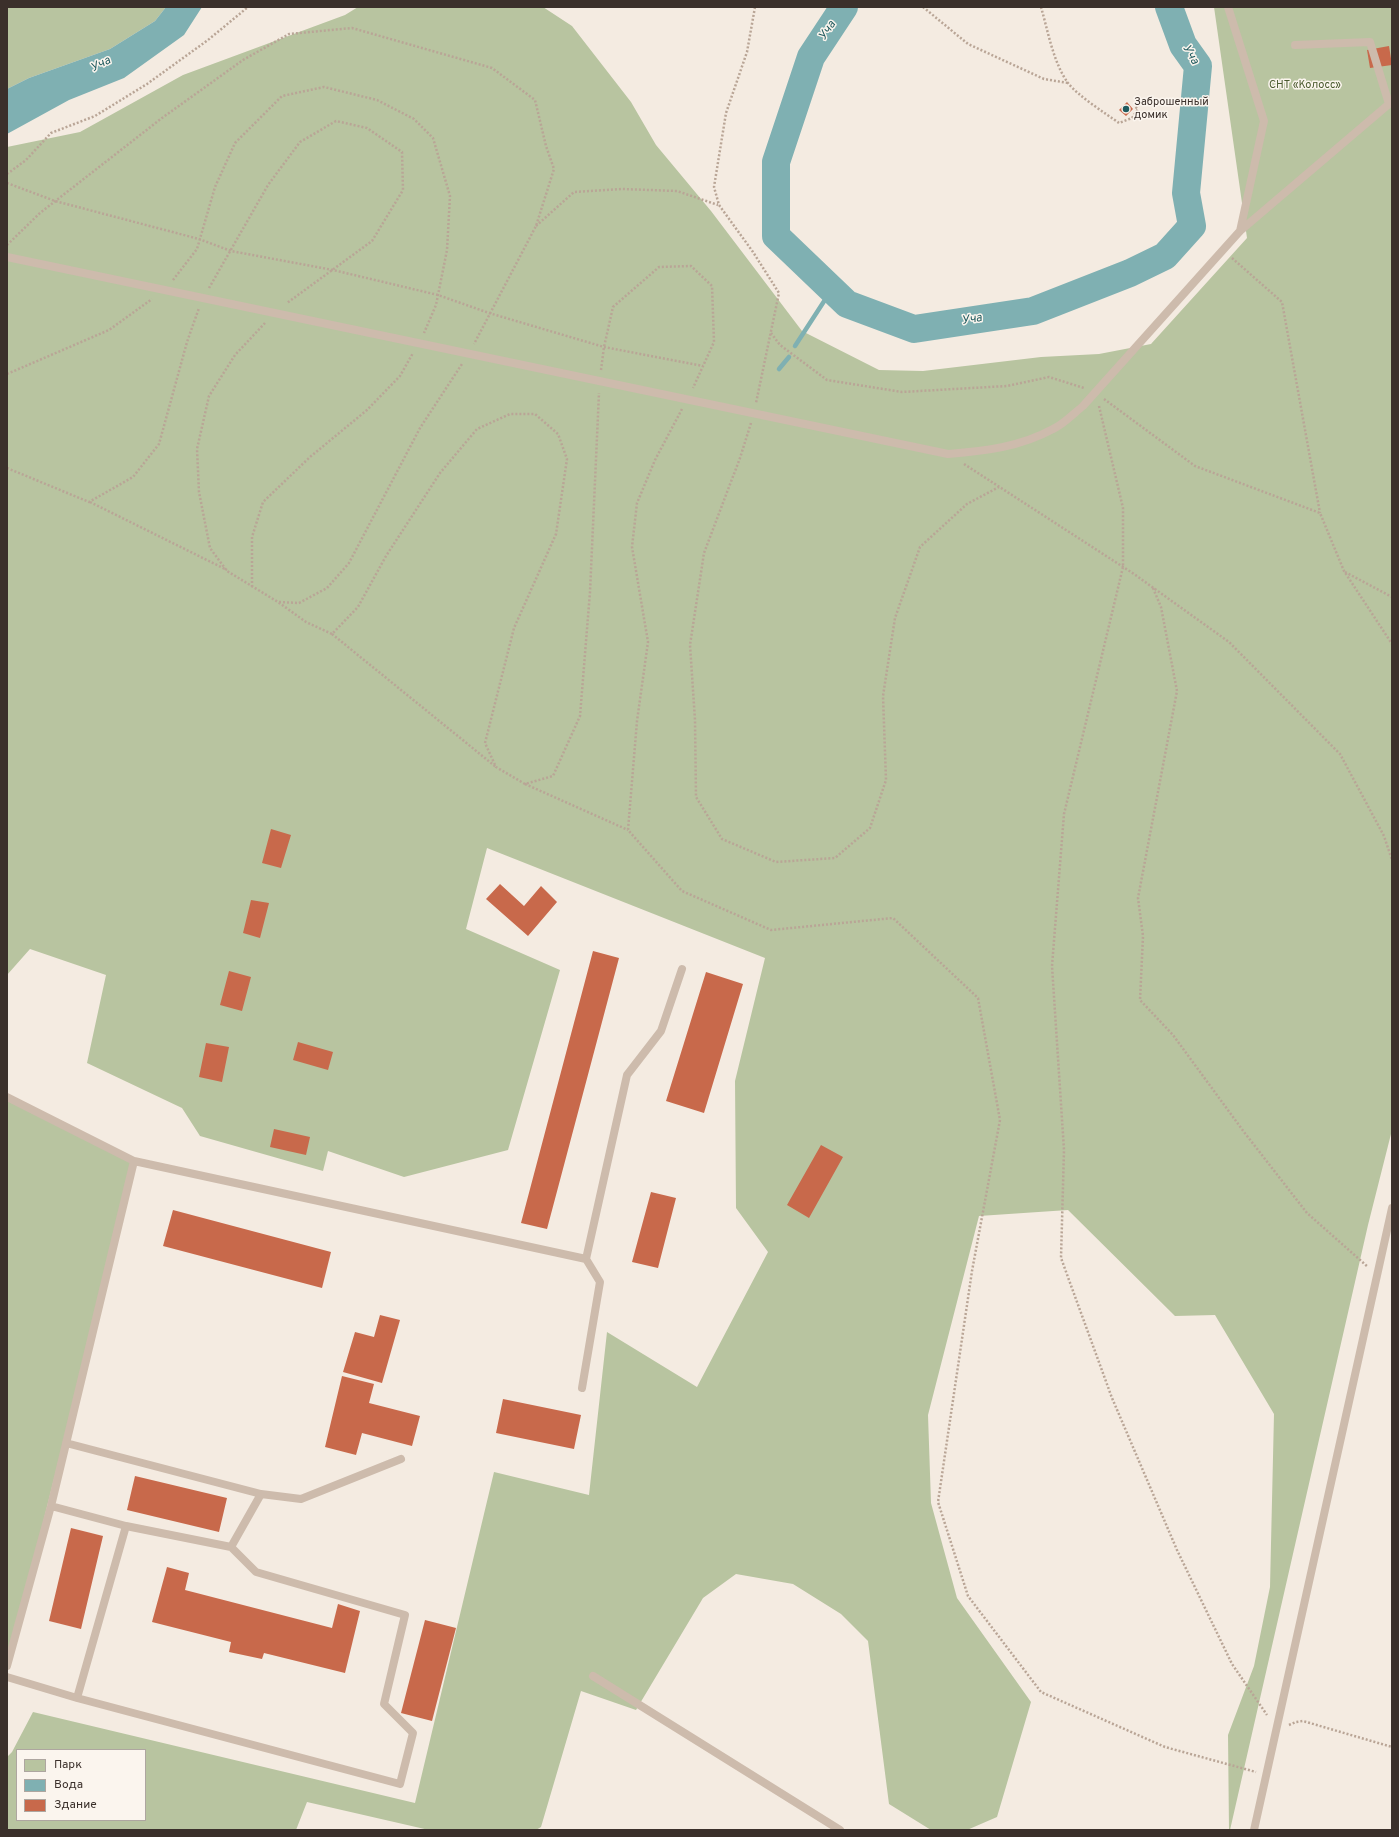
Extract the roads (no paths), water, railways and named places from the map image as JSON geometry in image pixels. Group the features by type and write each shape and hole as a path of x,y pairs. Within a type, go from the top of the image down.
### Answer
{"lane":[{"path":"1228,7 1264,121 1240,231"},
{"path":"7,257 948,454 984,451 1022,444 1054,429 1082,406 1240,231 1390,103 1370,42 1295,45"},
{"path":"582,1388 600,1282 586,1259 627,1075 661,1031 682,969"},
{"path":"7,1097 134,1161 586,1259"},
{"path":"7,1666 51,1506 134,1161"},
{"path":"1254,1830 1392,1208"},
{"path":"66,1443 261,1494 301,1499 401,1459"},
{"path":"231,1547 261,1494"},
{"path":"7,1677 77,1698 400,1784 413,1733 384,1704 405,1615 256,1572 231,1547 126,1526 51,1506"},
{"path":"77,1698 126,1526"},
{"path":"593,1676 840,1830"}],"water":[{"path":"166,7 202,7 184,35 124,78 69,100 7,134 7,89 29,78 110,49 155,21"}],"waterway":[{"name":"Уча","path":"844,7 811,57 776,162 776,236 847,304 914,329 1033,311 1130,273 1165,256 1192,226 1186,193 1198,66 1183,45 1169,7"},
{"path":"795,346 832,289"},
{"path":"779,369 789,357"}],"place":[{"name":"Заброшенный домик","path":"1126,109"}],"park label":[{"name":"СНТ «Колосс»","path":"1305,86"}]}
